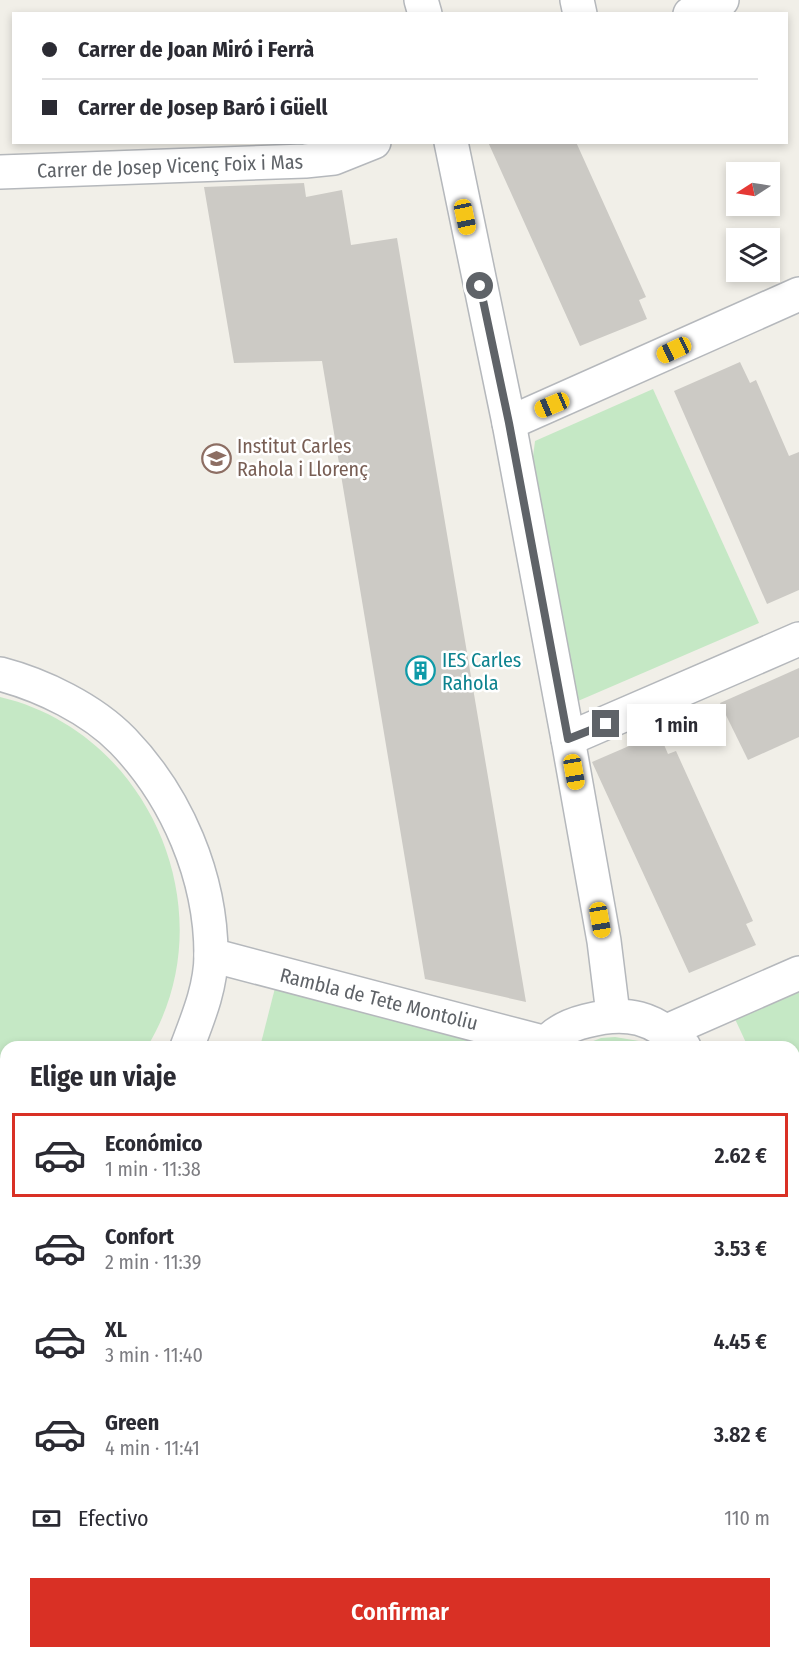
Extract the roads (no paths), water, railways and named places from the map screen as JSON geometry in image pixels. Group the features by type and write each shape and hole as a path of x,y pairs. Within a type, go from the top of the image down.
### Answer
{"street":[{"path":"695,12 722,0"},
{"name":"Carrer de Josep Vicenç Foix i Mas","path":"0,172 305,161 334,158 369,144"},
{"path":"451,144 509,423 568,739 604,941 613,1014"},
{"path":"509,423 799,294"},
{"path":"568,739 799,639"},
{"path":"0,674 29,682 89,716 122,740 157,784 182,826 202,880 211,956 205,999 189,1041"},
{"name":"Rambla de Tete Montoliu","path":"211,956 530,1041"},
{"path":"550,1041 568,1026 613,1014 638,1017 676,1039 799,973"}],"place":[{"name":"Institut Carles Rahola i Llorenç","path":"216,458"},
{"name":"IES Carles Rahola","path":"421,671"}]}
